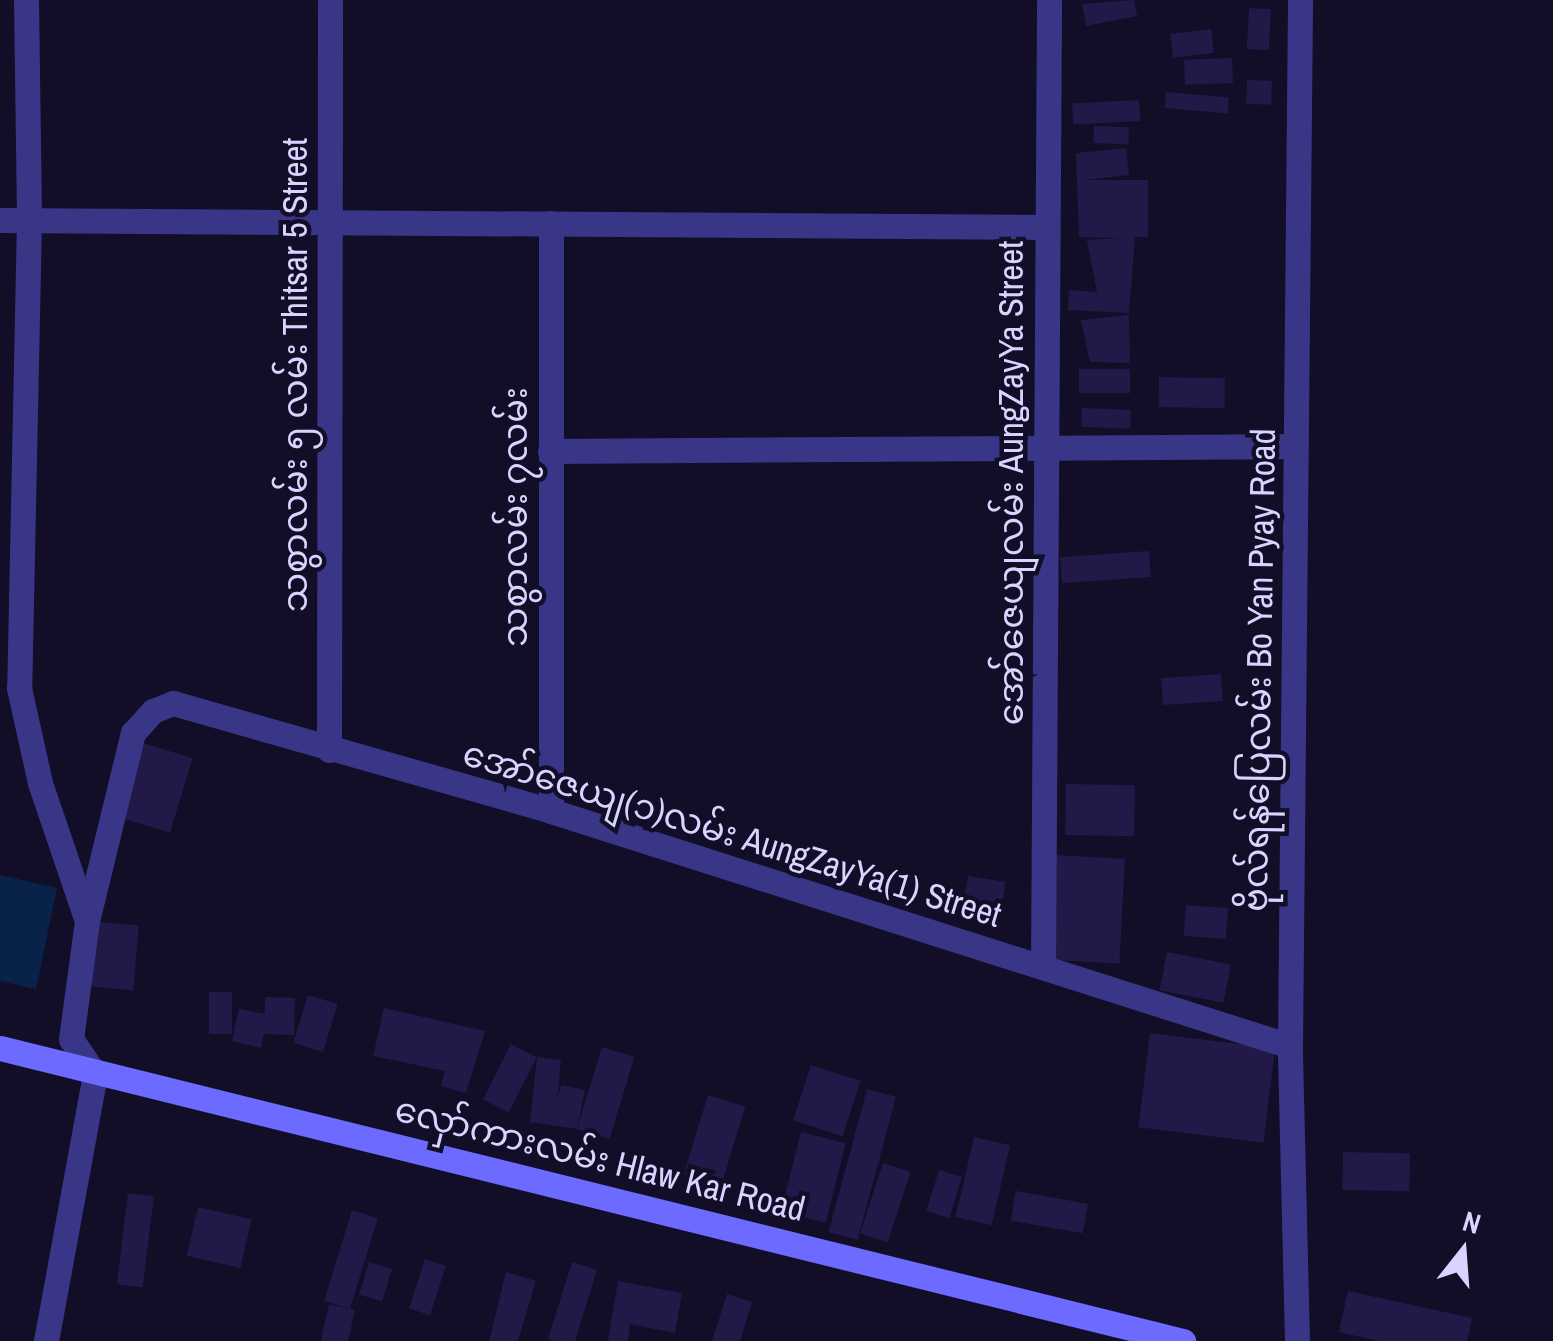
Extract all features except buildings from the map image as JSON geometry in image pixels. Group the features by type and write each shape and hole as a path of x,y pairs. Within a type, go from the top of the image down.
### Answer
{"street":[{"path":"26,0 29,220 19,688 40,782 87,921 71,1039 95,1074 46,1341"},
{"name":"သစွာလမ်း ၅ လမ်း Thitsar 5 Street","path":"329,750 330,0"},
{"name":"အော်ဇေယျလမ်း AungZayYa Street","path":"1042,968 1049,0"},
{"name":"ဗိုလ်ရန်ပြေလမ်း Bo Yan Pyay Road","path":"1297,1341 1290,1046 1300,0"},
{"path":"0,220 1048,227"},
{"name":"သစွာလမ်း ၇လမ်း","path":"551,224 552,811"},
{"path":"550,451 1296,446"},
{"name":"အော်ဇေယျ(၁)လမ်း AungZayYa(1) Street","path":"87,921 133,733 154,711 192,704 329,750 552,811 1290,1046"},
{"name":"လှော်ကားလမ်း Hlaw Kar Road","path":"0,1048 1184,1341"}],"water":[{"path":"0,875 57,888 36,989 0,981"}]}
